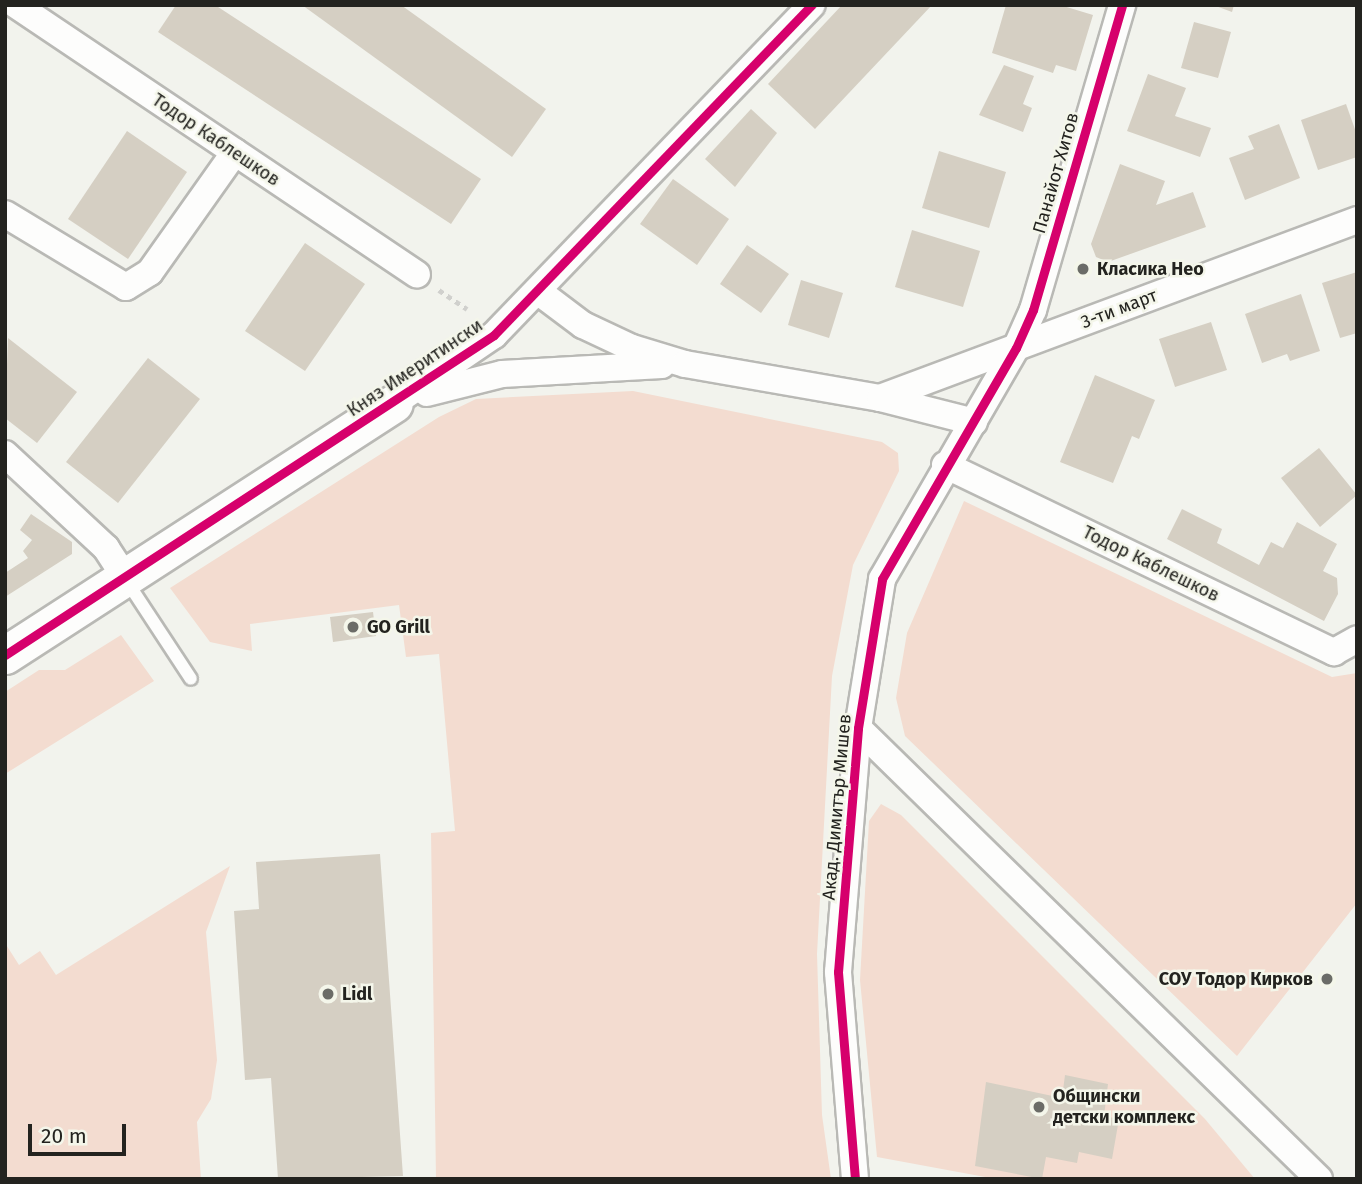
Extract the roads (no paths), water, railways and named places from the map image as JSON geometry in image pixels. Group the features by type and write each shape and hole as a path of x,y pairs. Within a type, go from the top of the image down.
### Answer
{"street":[{"name":"Тодор Каблешков","path":"16,5 417,274"},
{"name":"Княз Имеритински","path":"5,655 394,403 494,335 539,292 813,5"},
{"name":"Панайот Хитов","path":"1016,348 1033,310 1122,5"},
{"path":"5,214 126,287 149,272 234,152"},
{"name":"3-ти март","path":"880,398 1357,220"},
{"path":"539,292 583,326 632,348 685,364 880,398 974,422"},
{"name":"Акад. Димитър Мишев","path":"855,1179 838,972 858,728 882,579 945,465 974,422 1016,348"},
{"path":"394,403 502,374 685,364"},
{"path":"5,454 106,548 124,576"},
{"name":"Тодор Каблешков","path":"945,465 1334,652 1357,639"},
{"name":"Акад. Димитър Мишев","path":"858,728 1319,1179"}],"lane":[{"path":"124,576 191,679"}],"place":[{"name":"Класика Нео","path":"1083,269"},
{"name":"GO Grill","path":"353,627"},
{"name":"СОУ Тодор Кирков","path":"1327,979"},
{"name":"Lidl","path":"328,994"},
{"name":"Общински детски комплекс","path":"1039,1107"}]}
